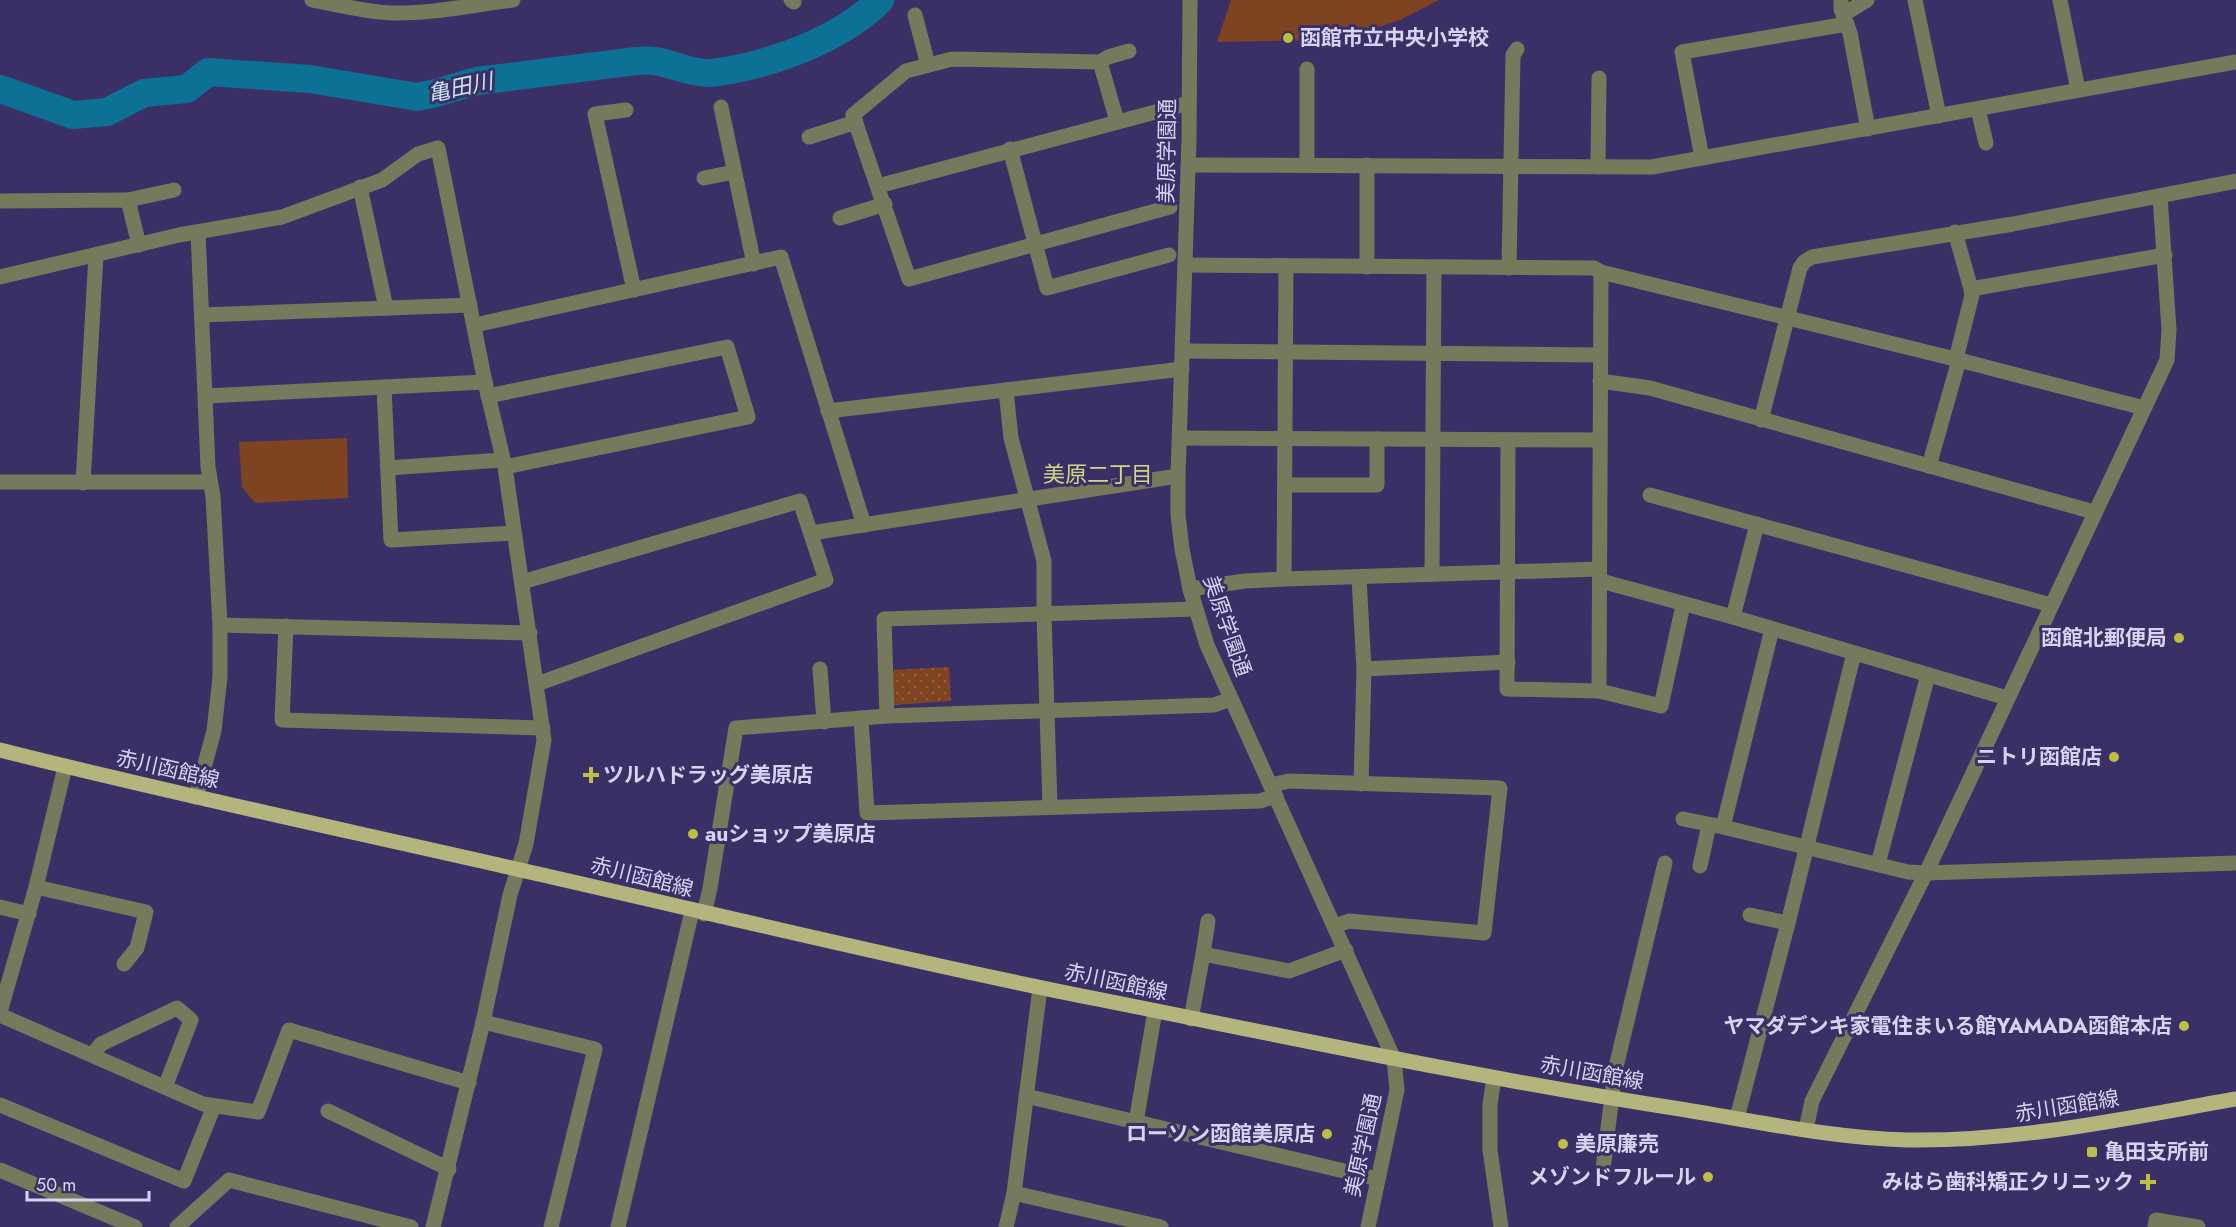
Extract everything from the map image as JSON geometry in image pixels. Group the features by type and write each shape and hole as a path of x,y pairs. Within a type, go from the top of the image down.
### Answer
{"main road":[{"name":"赤川函館線","path":"0,750 65,767 698,912 1040,988 1395,1059 1612,1099 1806,1129 1905,1140 2003,1136 2236,1099"}],"street":[{"path":"312,0 391,13 427,12 447,4 513,0"},
{"name":"美原学園通","path":"1190,0 1188,165 1178,515 1190,589 1207,645 1395,1059 1397,1090 1368,1227"},
{"path":"1702,158 1682,52 1844,13 1867,0"},
{"path":"1915,0 1939,116"},
{"path":"2060,0 2078,90"},
{"path":"1844,13 1868,129"},
{"path":"915,15 928,65"},
{"path":"1509,268 1513,55 1517,50"},
{"path":"1129,51 1108,57 1100,62 952,59 906,71 854,115 909,279 1170,207"},
{"path":"1100,62 1117,121"},
{"path":"1188,165 1652,167 2236,62"},
{"path":"1307,69 1307,164"},
{"path":"1598,167 1599,78"},
{"path":"878,186 1189,103"},
{"path":"721,107 754,264"},
{"path":"1978,109 1986,143"},
{"path":"626,110 595,114 634,290"},
{"path":"809,137 856,122"},
{"path":"0,277 198,232 282,217 382,180 418,154 438,148 503,463 530,633 544,740 528,832 510,895 469,1083 433,1227"},
{"path":"1011,149 1047,288 1169,255"},
{"path":"1367,165 1367,267"},
{"path":"704,178 734,172"},
{"path":"1761,420 1800,268 1812,257 2013,224 2236,181"},
{"path":"360,187 386,308"},
{"path":"0,201 128,200 174,190"},
{"path":"1806,1129 1812,1101 1926,873 2166,360 2169,330 2160,196"},
{"path":"128,200 139,245"},
{"path":"840,218 885,204"},
{"path":"196,797 214,731 220,677 220,625 213,496 208,467 198,232"},
{"path":"1929,466 1972,295 1955,232"},
{"path":"83,483 96,255"},
{"path":"1971,289 2165,255"},
{"path":"475,326 781,257 864,525"},
{"path":"1185,265 1594,268 1601,272 1957,359 2144,408"},
{"path":"1284,579 1286,266"},
{"path":"1432,574 1434,267"},
{"path":"1599,691 1601,272"},
{"path":"202,315 470,305"},
{"path":"206,396 384,387 487,389 727,347 748,417 503,463 388,468"},
{"path":"1183,351 1600,355"},
{"path":"828,411 1182,369"},
{"path":"1600,381 1650,388 2094,512"},
{"path":"384,387 391,540 514,533"},
{"path":"1006,390 1011,438 1044,561 1050,807"},
{"path":"1180,438 1599,440"},
{"path":"1286,485 1377,485 1377,439"},
{"path":"1508,440 1507,689 1599,691 1660,706 1683,605"},
{"path":"811,533 1178,476"},
{"path":"0,482 210,482"},
{"path":"1650,495 2051,605"},
{"path":"522,582 800,501 826,580 537,684"},
{"path":"1733,617 1757,524"},
{"path":"1190,589 1284,579 1508,572 1600,575 1683,605 1733,617 2007,698"},
{"path":"1359,578 1364,669 1361,784"},
{"path":"887,716 884,619 1195,609"},
{"path":"220,625 530,633"},
{"path":"286,626 282,720 543,728"},
{"path":"1700,866 1716,826 1772,629"},
{"path":"1737,1118 1788,923 1854,653"},
{"path":"1364,669 1508,662"},
{"path":"820,669 824,722"},
{"path":"1878,864 1928,675"},
{"path":"618,1227 698,912 714,866 736,728 887,716 1214,705 1230,699"},
{"path":"861,718 867,813 1260,801 1289,780 1500,788 1484,933 1349,921 1335,926"},
{"path":"65,767 29,914 3,992 0,1014 203,1104 214,1106 258,1112 290,1030 469,1083"},
{"path":"1683,819 1806,846 1908,872 2236,863"},
{"path":"1603,1169 1615,1071 1665,863"},
{"path":"36,887 146,912 137,948 124,964"},
{"path":"0,907 29,914"},
{"path":"1750,915 1788,923"},
{"path":"1191,1019 1208,921"},
{"path":"1203,954 1289,971 1346,950"},
{"path":"1006,1227 1014,1193 1040,988"},
{"path":"92,1055 101,1044 177,1008 191,1020 165,1087"},
{"path":"1136,1122 1155,1011"},
{"path":"483,1022 595,1049 551,1227"},
{"path":"1494,1078 1490,1104 1490,1150 1501,1227"},
{"path":"1026,1096 1378,1179"},
{"path":"0,1105 184,1181 214,1106"},
{"path":"328,1111 448,1168"},
{"path":"0,1170 135,1227"},
{"path":"177,1227 229,1180 411,1227"},
{"path":"1014,1193 1102,1220 1161,1227"},
{"path":"2155,1227 2156,1221 2198,1227"}],"shaded area":[{"path":"1231,0 1439,0 1400,20 1337,40 1217,42"},
{"path":"347,438 348,498 255,503 242,487 239,442"},
{"path":"949,667 951,701 894,705 892,670"}],"waterway":[{"name":"亀田川","path":"0,89 73,115 107,112 144,93 187,89 208,72 310,79 417,97 477,81 636,61 654,61 701,73 714,73 750,66 810,46 848,25 880,0"}],"place":[{"name":"函館市立中央小学校","path":"1288,38"},
{"name":"函館北郵便局","path":"2179,638"},
{"name":"ニトリ函館店","path":"2114,757"},
{"name":"ツルハドラッグ美原店","path":"591,775"},
{"name":"auショップ美原店","path":"693,834"},
{"name":"ヤマダデンキ家電住まいる館YAMADA函館本店","path":"2184,1026"},
{"name":"ローソン函館美原店","path":"1327,1134"},
{"name":"美原廉売","path":"1563,1144"},
{"name":"亀田支所前","path":"2092,1152"},
{"name":"メゾンドフルール","path":"1708,1177"},
{"name":"みはら歯科矯正クリニック","path":"2148,1182"}],"district":[{"name":"美原二丁目","path":"1098,474"}]}
